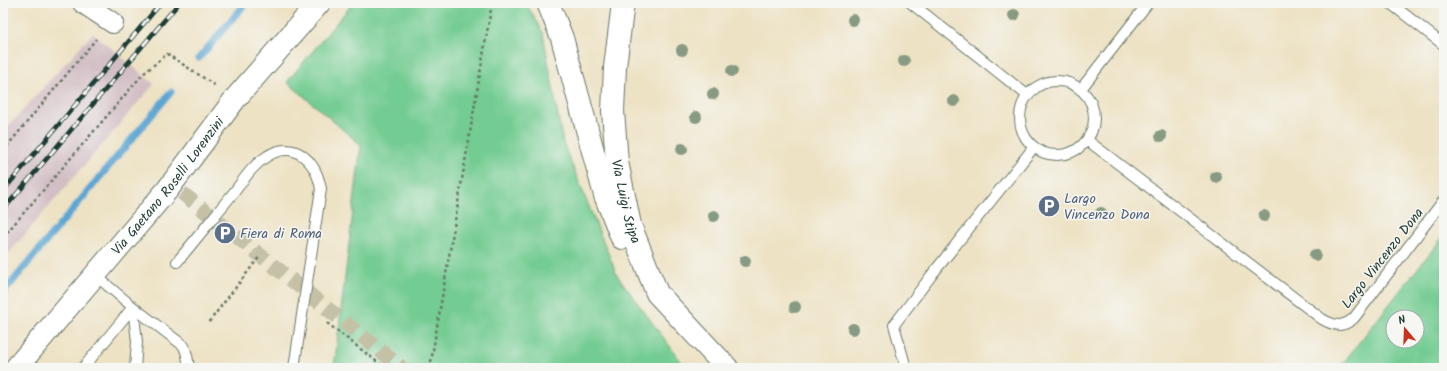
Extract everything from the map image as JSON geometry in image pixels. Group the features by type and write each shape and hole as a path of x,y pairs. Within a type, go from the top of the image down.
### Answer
{"street":[{"path":"83,3 113,23"},
{"name":"Via Gaetano Roselli Lorenzini","path":"16,368 168,189 235,99 318,3"},
{"path":"548,3 562,38 605,195 615,222 635,262 657,293"},
{"name":"Via Luigi Stipa","path":"623,3 614,90 614,137 617,162 630,225 657,293 727,368"}],"lane":[{"path":"911,3 1027,95"},
{"path":"1081,89 1148,3"},
{"path":"1390,3 1444,45"},
{"path":"1053,81 1072,84 1081,89 1088,96 1094,114 1093,128 1087,140 1079,148 1061,155 1043,152 1034,147 1027,139 1021,128 1020,117 1022,106 1027,95 1043,83 1053,81"},
{"name":"Largo Vincenzo Dona","path":"1087,140 1322,319 1339,326 1345,325 1354,318 1444,200"},
{"path":"906,368 894,325 934,272 1034,147"},
{"path":"177,262 258,163 266,157 283,150 300,153 315,167 319,177 321,189 294,368"},
{"path":"95,275 133,307 184,346 189,368"},
{"path":"83,368 133,307"},
{"path":"133,307 137,342 135,368"}],"path":[{"path":"430,368 492,3"},
{"path":"3,151 97,38"},
{"path":"3,238 143,74 167,54 235,99"},
{"path":"209,322 260,256"},
{"path":"327,323 385,368"}],"shaded area":[{"path":"93,33 154,84 3,260 3,132"}],"green space":[{"path":"353,3 526,3 543,33 563,143 617,275 686,368 334,368 361,145 287,82"},
{"path":"1444,235 1444,368 1339,368 1385,310 1385,349 1425,349 1425,309 1386,309"}],"waterway":[{"path":"199,58 246,3"},
{"path":"3,293 171,92"}],"tunnel":[{"path":"182,193 402,368"}],"railway":[{"path":"3,191 161,3"},
{"path":"3,210 179,3"}],"place":[{"name":"Largo Vincenzo Dona","path":"1049,206"},
{"name":"Fiera di Roma","path":"225,233"}]}
